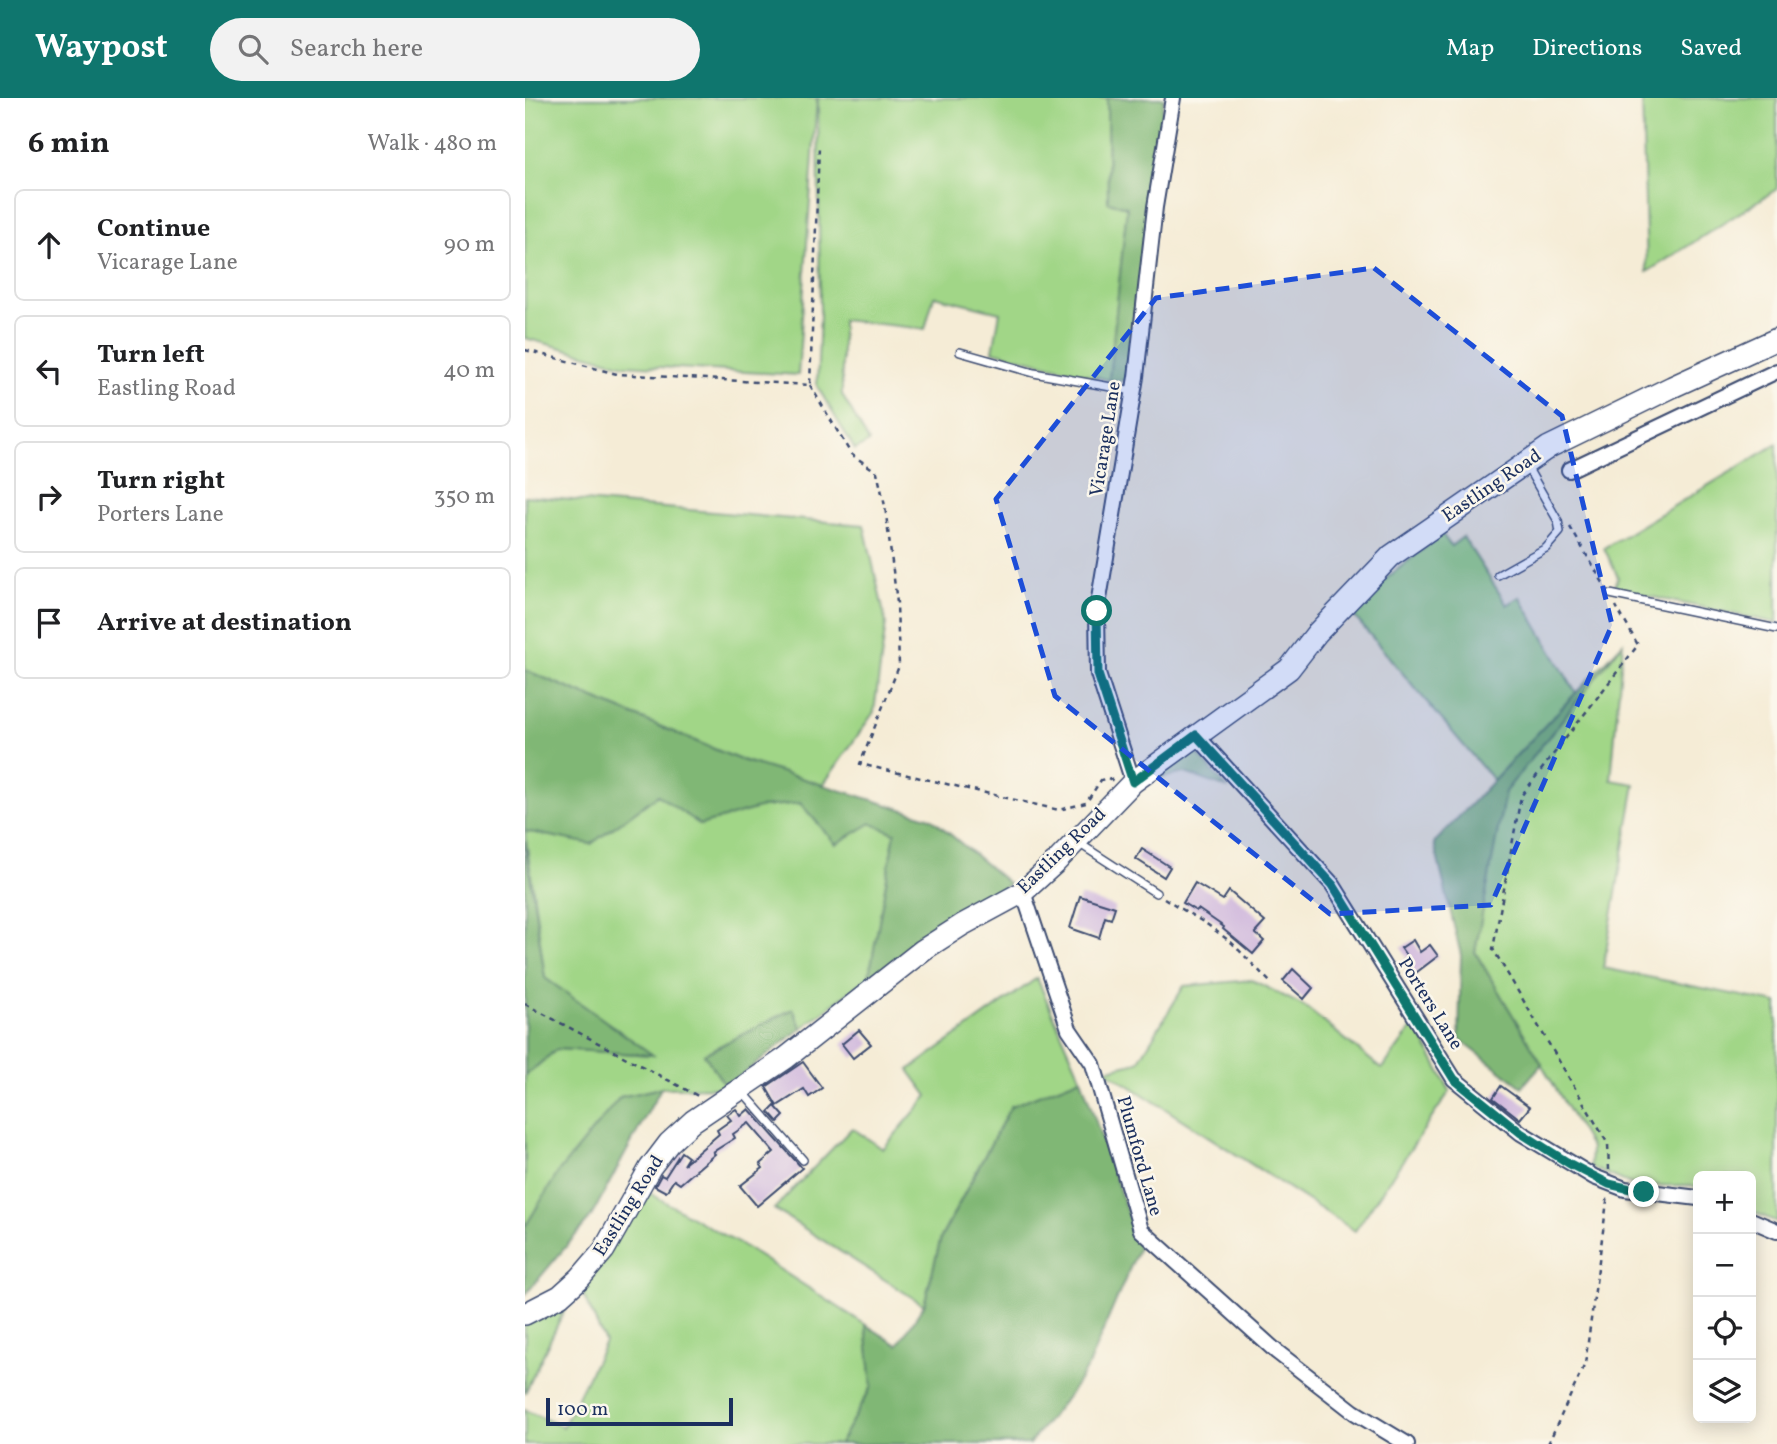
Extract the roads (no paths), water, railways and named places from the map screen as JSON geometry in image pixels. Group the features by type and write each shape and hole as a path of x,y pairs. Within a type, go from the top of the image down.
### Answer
{"street":[{"name":"Vicarage Lane","path":"1129,785 1098,674 1097,611 1134,391 1155,207 1173,98"},
{"name":"Eastling Road","path":"525,1314 560,1296 604,1250 650,1168 669,1143 715,1105 786,1058 923,950 1023,892 1055,863 1129,785 1289,669 1317,633 1391,556 1549,447 1777,339"},
{"path":"1569,470 1777,371"},
{"name":"Porters Lane","path":"1196,735 1333,885 1454,1079 1521,1133 1570,1164 1609,1184 1625,1189 1693,1197"},
{"path":"1023,892 1029,898 1037,917 1047,953"},
{"name":"Plumford Lane","path":"1023,892 1069,1029 1093,1064 1141,1230 1277,1352 1354,1412 1407,1444"},
{"path":"1756,1222 1777,1231"}],"lane":[{"path":"960,352 1034,373 1134,391"},
{"path":"1498,575 1545,548 1560,533 1558,521 1525,464"},
{"path":"1610,594 1777,629"},
{"path":"1075,841 1156,893"},
{"path":"740,1088 803,1160"}]}
